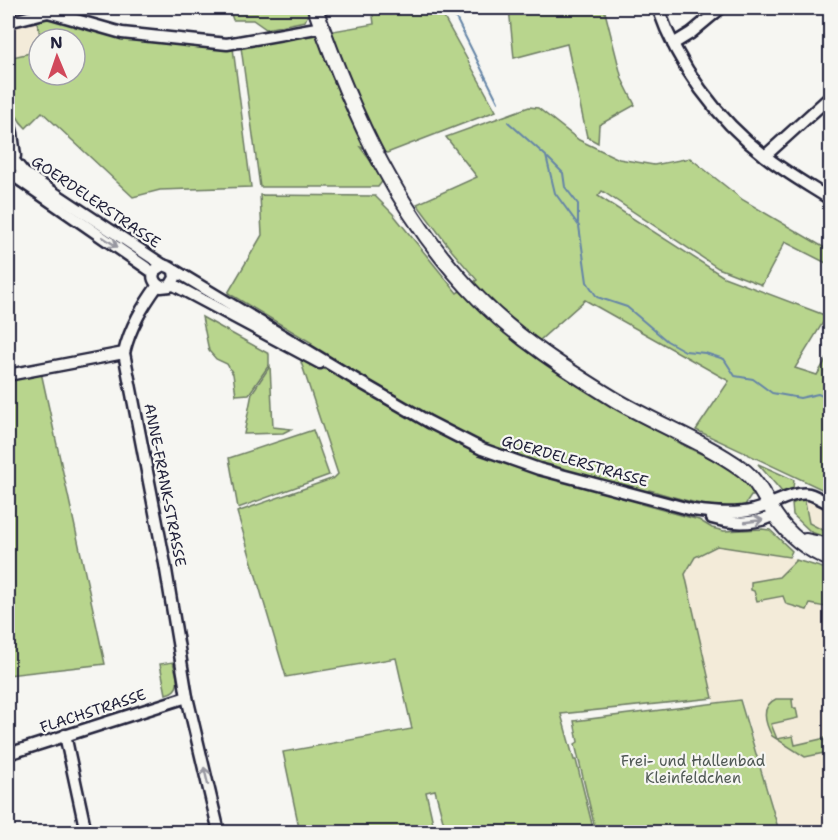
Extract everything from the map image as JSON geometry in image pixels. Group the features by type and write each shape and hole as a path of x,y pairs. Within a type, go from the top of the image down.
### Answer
{"main road":[{"path":"315,8 371,148 386,176 429,241 480,300 543,352 604,392 742,469 751,477 789,533 810,549 831,559"},
{"path":"789,533 813,544 831,546"}],"street":[{"path":"658,8 673,44 692,77 715,108 739,134 765,156 831,199"},
{"path":"673,44 722,8"},
{"path":"8,22 48,12 122,33 227,44 322,27"},
{"path":"765,156 831,97"},
{"path":"8,119 8,138"},
{"path":"8,119 13,138 10,162"},
{"name":"GOERDELERSTRASSE","path":"10,162 163,265 429,422 482,449 539,469 693,510 716,519 735,522 762,520 798,494 806,494 831,504"},
{"name":"GOERDELERSTRASSE","path":"10,162 154,273"},
{"name":"GOERDELERSTRASSE","path":"158,285 154,280 154,273 163,265"},
{"path":"158,285 167,287 172,284 175,278 174,271"},
{"name":"GOERDELERSTRASSE","path":"172,284 300,354 358,381"},
{"name":"ANNE-FRANK-STRASSE","path":"158,285 135,321 124,353 188,697 219,832"},
{"path":"8,375 124,353"},
{"name":"FLACHSTRASSE","path":"8,754 188,697"},
{"path":"65,735 86,832"}],"shaded area":[{"path":"36,18 38,27 27,27 27,54 8,58 8,26"},
{"path":"805,500 830,508 830,534 809,523"},
{"path":"717,546 789,557 830,570 830,832 772,832 780,831 741,699 714,703 685,574 695,557"}],"green space":[{"path":"229,8 309,8 310,10 305,21 266,29 253,20 233,20"},
{"path":"372,8 454,8 455,11 442,14 496,111 387,153 360,147 384,179 378,187 260,187 241,47 374,24"},
{"path":"509,8 604,8 622,79 635,105 599,125 598,143 587,137 567,44 514,58"},
{"path":"49,15 233,48 251,187 160,190 133,197 42,112 26,128 15,113 12,104 8,58 27,54 27,87 87,87 87,27 38,27 36,18"},
{"path":"529,107 538,108 579,140 619,159 654,165 690,158 743,200 830,251 830,265 785,242 762,285 718,268 602,191 598,196 724,277 827,316 795,368 817,375 830,353 830,493 696,430 729,381 585,300 530,349 639,420 730,469 745,481 753,496 745,505 722,507 649,490 641,504 699,520 712,528 724,531 770,530 792,551 789,557 717,546 695,557 685,574 713,698 561,714 574,760 576,760 594,832 446,832 435,790 426,792 435,832 300,832 283,752 412,729 396,658 286,677 237,512 334,478 338,474 301,362 312,343 228,293 262,235 260,195 375,196 393,214 457,293 477,280 417,204 477,177 446,137"},
{"path":"202,317 269,354 269,365 249,394 236,395 233,374 227,364 216,359 209,351"},
{"path":"270,366 273,427 291,429 283,433 244,434 252,393"},
{"path":"41,372 105,664 8,675 8,379"},
{"path":"313,430 329,475 238,508 229,458"},
{"path":"758,464 794,480 793,488 783,493"},
{"path":"804,497 809,523 830,534 830,539 811,532 793,515 792,504"},
{"path":"796,560 830,570 830,616 825,615 826,607 810,604 807,610 786,604 783,596 757,601 754,591 751,590 751,582 779,577"},
{"path":"173,662 177,685 172,692 166,694 160,664"},
{"path":"776,699 794,699 792,700 793,708 796,708 798,718 771,724 777,739 793,736 795,745 830,737 830,744 824,753 805,757 772,736 765,715 768,706"},
{"name":"Frei- und Hallenbad Kleinfeldchen","path":"740,700 779,831 596,832 575,744 578,742 574,721"}],"waterway":[{"path":"451,8 498,102"},
{"path":"508,122 546,156 555,193 579,226 587,282 597,297 627,307 667,341 685,351 705,353 724,359 735,376 753,379 772,393 800,398 818,394 830,399"},
{"path":"548,158 563,173 565,187 578,204 578,223"}]}
